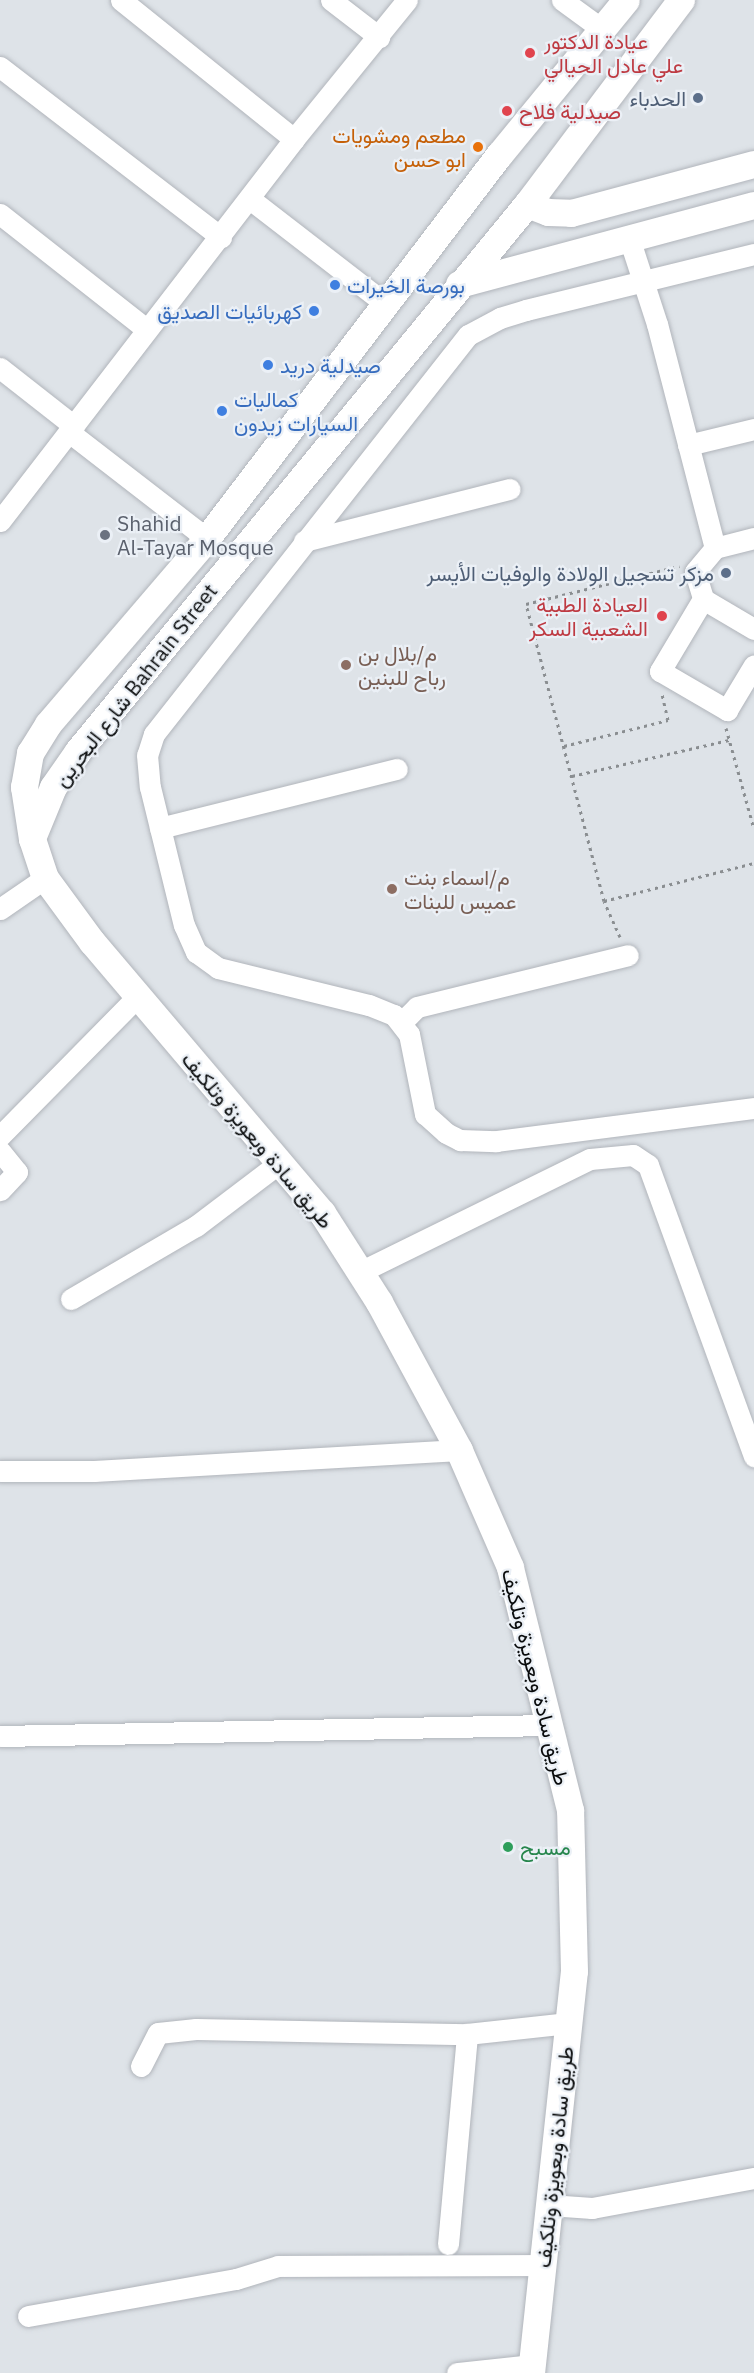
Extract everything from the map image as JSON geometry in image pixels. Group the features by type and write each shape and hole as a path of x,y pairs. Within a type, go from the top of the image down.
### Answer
{"main road":[{"name":"شارع البحرين Bahrain Street","path":"32,839 24,787 30,753 48,724 204,542 499,155 626,0"},
{"name":"شارع البحرين Bahrain Street","path":"32,839 53,787 343,424 527,204 681,0"},
{"path":"527,204 548,212 571,213 754,164"},
{"path":"459,284 754,205"},
{"path":"311,401 315,420 322,424 343,424"},
{"path":"78,689 82,718 88,722 105,720"},
{"name":"طريق سادة وبعويزة وتلكيف","path":"32,839 45,878 138,996 322,1213 360,1272 459,1450 510,1567 570,1810 574,1971 532,2369"}],"street":[{"path":"121,0 294,139"},
{"path":"331,0 379,37"},
{"path":"0,520 72,429 146,329 221,237 294,139 407,0"},
{"path":"562,0 603,30"},
{"path":"0,67 221,237"},
{"path":"250,199 386,304"},
{"path":"0,214 146,329"},
{"path":"629,238 688,445 710,554"},
{"path":"754,254 500,318 468,335 154,734 148,745 147,769 188,939 207,962 218,968 369,1005 402,1022 412,1044 425,1114 460,1140 496,1141 754,1108"},
{"path":"0,369 197,531 204,542"},
{"path":"688,445 754,429"},
{"path":"304,541 510,489"},
{"path":"754,538 710,554 695,572 703,599 754,629"},
{"path":"703,599 660,671 727,710 754,665"},
{"path":"160,828 397,769"},
{"path":"0,909 45,878"},
{"path":"402,1022 417,1007 628,956"},
{"path":"0,1136 138,996"},
{"path":"0,1151 16,1172 0,1190"},
{"path":"360,1272 590,1159 633,1155 648,1166 748,1421 754,1456"},
{"path":"71,1299 196,1226 279,1163"},
{"path":"0,1471 94,1471 459,1450"},
{"path":"0,1736 550,1725"},
{"path":"141,2066 158,2033 467,2034 568,2023"},
{"path":"448,2244 467,2034"},
{"path":"549,2205 592,2208 754,2178"},
{"path":"28,2316 236,2279 278,2266 543,2265"},
{"path":"457,2373 532,2369"}],"path":[{"path":"628,956 604,901 526,604 710,554"},
{"path":"564,746 668,720 660,671"},
{"path":"720,706 754,829"},
{"path":"572,776 729,740"},
{"path":"604,901 754,863"}],"place":[{"name":"عيادة الدكتور علي عادل الحيالي","path":"530,53"},
{"name":"الحدباء","path":"698,98"},
{"name":"صيدلية فلاح","path":"507,111"},
{"name":"مطعم ومشويات ابو حسن","path":"478,147"},
{"name":"بورصة الخيرات","path":"335,285"},
{"name":"كهربائيات الصديق","path":"314,311"},
{"name":"صيدلية دريد","path":"268,365"},
{"name":"كماليات السيارات زيدون","path":"222,411"},
{"name":"Shahid Al-Tayar Mosque","path":"105,535"},
{"name":"مزكر تسجيل الولادة والوفيات الأيسر","path":"726,573"},
{"name":"العيادة الطبية الشعبية السكر","path":"662,616"},
{"name":"م/بلال بن رباح للبنين","path":"346,665"},
{"name":"م/اسماء بنت عميس للبنات","path":"392,889"},
{"name":"مسبح","path":"508,1847"}]}
